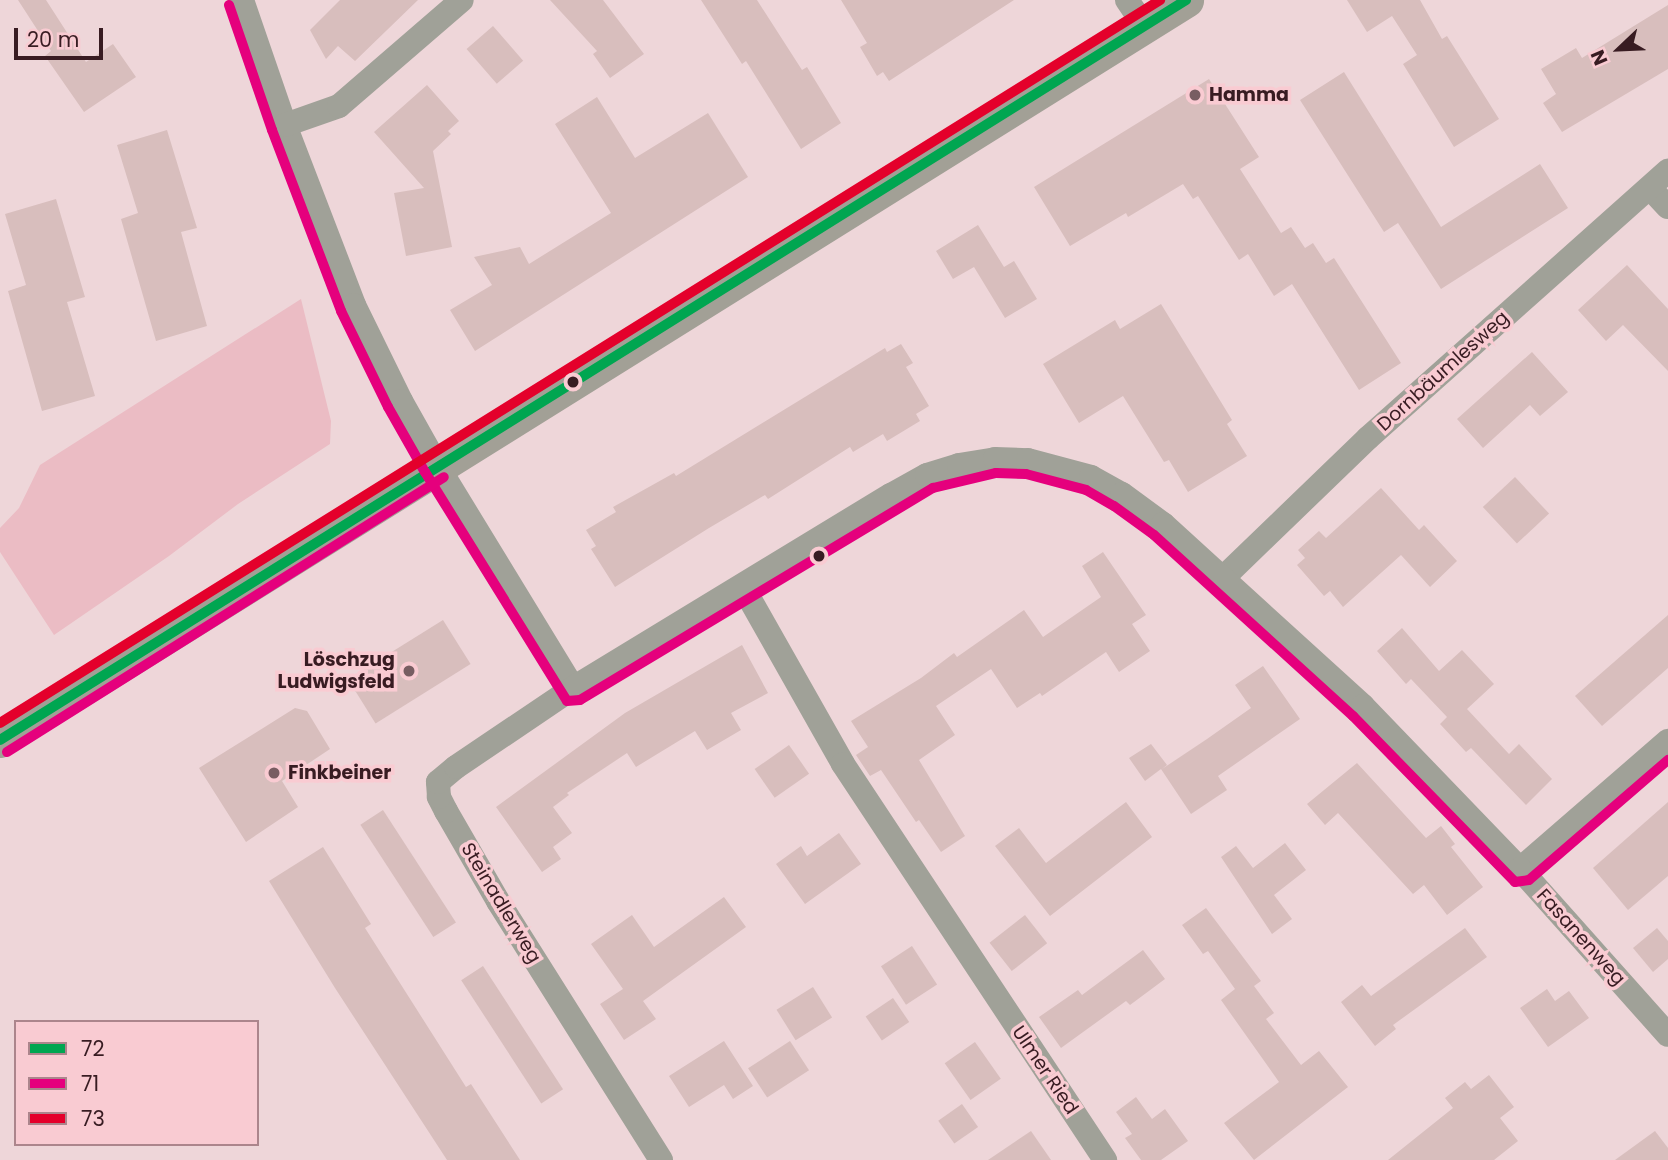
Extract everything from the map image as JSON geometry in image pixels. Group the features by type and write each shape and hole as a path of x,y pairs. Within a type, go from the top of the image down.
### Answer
{"main road":[{"path":"0,740 437,465 1136,13 1186,0"}],"street":[{"path":"242,0 285,125 354,305 401,401 437,465 573,688"},
{"path":"285,125 339,106 462,0"},
{"path":"1659,179 1668,207"},
{"name":"Dornbäumlesweg","path":"1224,576 1368,438 1659,179"},
{"name":"Fasanenweg","path":"573,688 927,475 959,465 995,460 1028,460 1091,477 1143,509 1224,576 1363,706 1520,869 1668,1035"},
{"name":"Ulmer Ried","path":"743,587 843,764 1105,1160"},
{"name":"Steinadlerweg","path":"573,688 456,766 438,782 439,797 498,901 661,1160"},
{"path":"1520,869 1668,741"}],"shaded area":[{"path":"301,299 331,421 330,444 238,504 169,556 54,635 0,552 0,528 19,508 40,465"}],"building":[{"path":"18,0 46,0 86,62 113,44 136,77 84,112 45,56 51,51"},
{"path":"340,0 418,0 355,61 338,46 326,59 310,30"},
{"path":"550,0 603,0 644,54 610,78 593,54 597,51"},
{"path":"701,0 757,0 802,70 807,67 841,123 801,149 746,61 742,64"},
{"path":"841,0 1014,0 889,81 883,72 877,76 860,47 867,43"},
{"path":"1347,0 1420,0 1442,39 1447,36 1499,119 1454,147 1403,64 1417,55 1392,16 1367,32"},
{"path":"1668,5 1668,69 1562,132 1543,103 1556,94 1541,69 1576,48 1582,58"},
{"path":"493,26 523,61 497,84 467,49"},
{"path":"1344,72 1441,227 1540,164 1568,208 1441,289 1398,223 1384,232 1300,100"},
{"path":"1209,79 1259,157 1240,169 1281,233 1291,227 1305,248 1313,243 1326,263 1334,258 1401,363 1359,390 1292,284 1274,296 1248,254 1239,260 1198,196 1193,199 1183,184 1128,217 1126,213 1070,246 1034,187"},
{"path":"427,85 459,121 448,131 451,134 433,151 452,247 406,256 394,193 424,188 374,132"},
{"path":"597,97 635,158 708,113 748,177 475,351 450,310 492,285 474,257 520,247 529,264 611,213 555,124"},
{"path":"167,130 197,228 181,232 207,326 156,341 121,219 138,213 117,145"},
{"path":"56,199 85,297 67,302 95,396 42,411 8,291 26,285 5,214"},
{"path":"978,225 1004,267 1014,261 1037,299 1005,318 974,267 953,279 936,251"},
{"path":"1627,265 1668,309 1668,371 1623,325 1606,341 1578,310"},
{"path":"1161,304 1232,420 1227,424 1247,456 1188,492 1169,460 1164,462 1123,396 1079,423 1043,364 1115,320 1120,329"},
{"path":"901,344 913,363 906,367 929,406 916,414 920,421 887,441 883,434 853,452 850,447 768,499 765,495 615,587 591,549 596,546 586,530 616,512 613,507 674,473 676,476 885,348 887,352"},
{"path":"1532,352 1568,392 1540,416 1530,405 1483,448 1457,419"},
{"path":"1515,477 1549,514 1517,544 1483,507"},
{"path":"1381,488 1419,530 1424,525 1457,561 1430,587 1401,555 1343,607 1330,591 1324,596 1297,565 1305,558 1298,550 1319,531 1326,538"},
{"path":"1103,552 1146,615 1132,624 1150,651 1119,672 1106,652 1042,696 1040,693 1017,708 991,669 936,706 955,735 919,760 965,836 941,852 919,820 916,822 881,770 870,776 856,755 868,747 851,721 921,678 954,653 957,657 1024,610 1043,637 1101,597 1082,566"},
{"path":"1668,615 1668,668 1602,726 1575,696"},
{"name":"Löschzug Ludwigsfeld","path":"443,620 471,664 376,723 348,679"},
{"path":"1402,628 1439,671 1462,650 1494,684 1467,709 1509,754 1519,744 1552,779 1526,805 1471,748 1466,752 1440,724 1447,717 1411,679 1406,684 1377,651"},
{"path":"742,645 768,693 731,713 741,730 707,750 695,731 636,767 627,753 567,793 569,795 553,807 572,833 553,847 561,859 542,872 496,807 625,713"},
{"path":"1263,666 1300,719 1218,776 1227,790 1191,814 1161,769 1145,781 1129,758 1151,744 1167,765 1162,769 1207,739 1251,708 1235,685"},
{"name":"Finkbeiner","path":"295,708 307,711 330,749 282,781 298,807 246,842 199,768"},
{"path":"789,745 809,774 775,798 755,769"},
{"path":"1357,763 1426,838 1441,826 1455,844 1451,847 1483,887 1447,915 1424,885 1413,894 1338,813 1325,825 1307,804"},
{"path":"1126,802 1152,837 1050,916 995,846 1019,828 1046,863"},
{"path":"1668,802 1668,876 1628,910 1593,868"},
{"path":"383,810 456,922 433,937 360,825"},
{"path":"839,833 861,864 805,904 776,864 801,846 807,856"},
{"path":"1285,843 1306,870 1274,895 1292,919 1272,934 1221,857 1236,846 1253,868"},
{"path":"323,847 371,924 365,928 466,1087 471,1084 520,1160 447,1160 335,988 269,881"},
{"path":"724,897 746,927 643,1001 656,1019 624,1040 600,1004 623,989 591,944 632,915 654,947"},
{"path":"1206,908 1261,981 1254,986 1274,1013 1266,1019 1301,1065 1319,1051 1348,1087 1254,1160 1224,1123 1279,1082 1221,1000 1235,989 1208,951 1203,954 1182,925"},
{"path":"1025,915 1047,943 1012,971 990,943"},
{"path":"1465,928 1487,957 1393,1025 1396,1029 1375,1046 1341,1002 1362,985 1371,996"},
{"path":"1657,928 1668,941 1668,959 1653,972 1633,948"},
{"path":"912,946 937,985 906,1005 881,966"},
{"path":"1143,950 1165,979 1130,1005 1126,1001 1061,1048 1039,1017 1078,990 1082,995"},
{"path":"483,966 563,1089 541,1103 461,980"},
{"path":"813,987 832,1018 796,1040 777,1010"},
{"path":"1547,989 1555,1001 1569,991 1589,1018 1548,1047 1520,1008"},
{"path":"893,998 909,1022 882,1040 866,1016"},
{"path":"724,1041 753,1086 733,1099 724,1085 689,1107 669,1076"},
{"path":"790,1041 809,1070 767,1098 748,1068"},
{"path":"975,1042 1001,1079 971,1100 945,1063"},
{"path":"1489,1075 1514,1107 1500,1118 1518,1141 1494,1160 1388,1160 1453,1108 1445,1098 1465,1082 1471,1089"},
{"path":"1136,1097 1152,1119 1165,1109 1188,1141 1161,1160 1141,1160 1125,1138 1132,1134 1116,1112"},
{"path":"962,1104 978,1127 954,1144 938,1121"},
{"path":"1031,1131 1051,1160 988,1160"},
{"path":"1655,1131 1668,1148 1668,1160 1615,1160"}],"transit line":[{"name":"73","path":"0,723 1160,0"},
{"name":"72","path":"0,740 1186,0"},
{"name":"71","path":"229,5 272,130 341,311 388,407 425,472 567,701 580,700 933,488 996,473 1026,474 1086,490 1114,506 1154,535 1353,716 1515,882 1529,880 1668,760"},
{"name":"71","path":"7,752 444,477"}],"place":[{"name":"Hamma","path":"1195,95"},
{"name":"Löschzug Ludwigsfeld","path":"409,671"},
{"name":"Finkbeiner","path":"274,773"}]}
